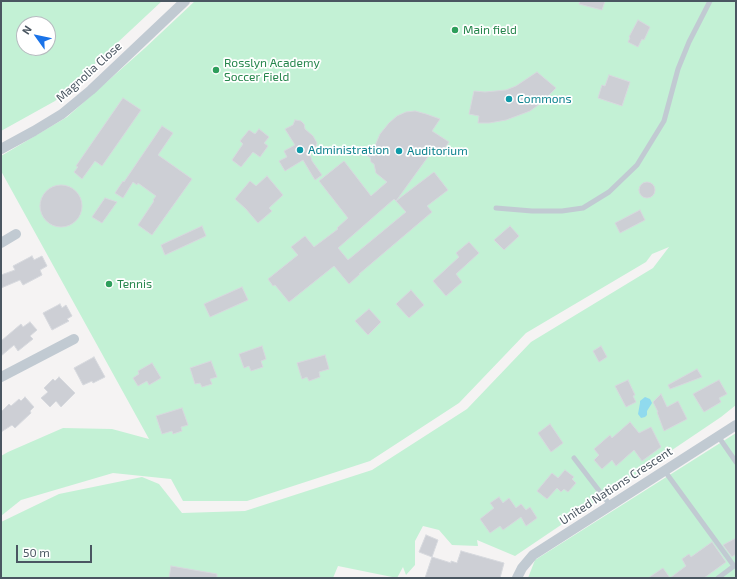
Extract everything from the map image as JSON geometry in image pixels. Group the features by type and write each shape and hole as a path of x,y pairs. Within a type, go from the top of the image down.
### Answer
{"street":[{"name":"Magnolia Close","path":"1,149 62,114 91,90 185,1"},
{"path":"1,242 16,234"},
{"path":"1,377 74,339"},
{"name":"United Nations Crescent","path":"518,578 522,568 533,555 736,425"}],"lane":[{"path":"496,208 532,211 562,211 583,208 609,192 637,165 664,122 678,69 689,42 710,1"},
{"path":"718,436 736,462"},
{"path":"574,458 610,505"},
{"path":"664,470 734,566 718,578"}],"green space":[{"path":"1,1 162,1 55,101 1,131"},
{"path":"195,1 736,1 736,405 721,417 515,556 477,540 478,546 452,545 439,530 423,526 415,541 415,565 406,575 403,567 397,578 338,566 333,578 1,578 1,522 59,494 142,477 159,484 182,513 245,511 372,470 467,409 531,342 653,268 669,247 652,254 646,262 526,333 459,403 370,461 247,501 183,501 171,479 113,473 21,500 1,516 1,456 8,452 63,428 112,429 149,439 1,171 1,156 67,117 145,48"},
{"path":"736,433 736,578 528,578 535,560"}],"water":[{"path":"645,397 650,399 652,403 647,411 647,415 641,418 638,414 640,401"}],"building":[{"path":"580,1 605,1 602,10 579,4"},
{"path":"638,20 650,27 644,40 642,39 638,47 628,42"},
{"name":"Commons","path":"537,72 556,88 541,103 530,111 506,120 489,123 478,123 479,116 469,114 474,91 485,92 506,90 516,86"},
{"path":"609,75 630,82 622,106 598,98 602,85 605,86"},
{"path":"123,98 141,110 102,166 95,161 82,179 74,172 78,167 76,166"},
{"path":"415,111 440,119 432,131 449,142 442,152 435,147 396,201 434,172 448,190 427,206 432,212 349,284 334,266 289,302 268,279 298,255 291,247 305,236 314,247 338,229 337,228 348,218 319,181 344,161 371,196 387,182 376,173 374,164 371,162 370,157 365,155 367,148 374,148 380,134 389,123 397,116 406,112","holes":["394,199 406,212 348,260 338,248"]},
{"name":"Administration","path":"295,120 301,121 304,124 305,129 313,136 317,143 315,149 310,154 312,161 322,175 315,180 303,160 285,171 279,161 287,157 284,151 295,145 285,129 293,125"},
{"path":"162,126 173,133 158,155 192,179 152,235 138,225 156,196 138,183 137,185 133,182 123,198 115,193"},
{"path":"259,129 269,137 264,143 268,146 260,157 253,152 241,167 232,160 243,144 240,141 249,130 255,134"},
{"path":"267,176 283,195 269,208 272,211 258,223 235,199 250,181 256,186"},
{"path":"647,182 653,184 655,190 653,196 647,198 641,196 639,190 641,184"},
{"path":"57,185 65,185 76,191 82,202 82,210 76,221 65,227 57,227 46,221 40,210 40,202 46,191"},
{"path":"105,198 117,202 102,223 92,217"},
{"path":"640,210 645,220 620,233 615,223"},
{"path":"202,226 206,236 165,255 161,245"},
{"path":"510,226 519,236 504,250 494,240"},
{"path":"469,242 479,253 456,274 462,282 446,296 433,281 459,257 456,253"},
{"path":"32,256 34,260 42,256 47,266 40,270 42,275 23,285 20,280 1,288 1,275 15,270 13,266"},
{"path":"242,287 248,300 210,317 204,304"},
{"path":"411,290 424,305 409,318 396,304"},
{"path":"60,304 62,308 66,305 72,316 67,319 69,321 52,330 43,313"},
{"path":"369,309 381,322 368,335 355,321"},
{"path":"30,322 37,330 30,336 33,339 18,351 14,345 1,356 1,341 21,324 23,327"},
{"path":"262,346 266,359 261,361 263,367 251,371 249,366 244,368 239,354"},
{"path":"601,346 607,357 599,362 593,351"},
{"path":"325,355 329,369 319,372 320,377 309,381 307,377 302,379 297,363"},
{"path":"94,357 105,377 93,383 92,381 83,385 74,368"},
{"path":"211,361 217,377 210,379 212,384 202,387 200,383 195,384 190,368"},
{"path":"152,363 161,378 149,385 147,381 138,386 133,378 139,374 138,371"},
{"path":"697,369 702,377 670,389 668,385"},
{"path":"59,377 75,393 61,407 56,401 50,407 41,398 48,392 44,388 53,379 55,381"},
{"path":"628,380 635,395 633,396 636,402 626,407 615,386"},
{"path":"719,380 727,394 719,398 721,402 704,412 693,394"},
{"path":"661,394 667,407 678,401 687,419 664,431 653,402"},
{"path":"25,397 34,407 30,411 31,413 15,428 12,425 1,432 1,412 9,404 11,406 19,399 21,401"},
{"path":"182,408 188,425 181,427 182,431 173,434 172,431 162,434 156,416"},
{"path":"630,422 639,433 651,427 661,447 642,461 634,450 616,466 612,460 602,469 594,460 599,455 594,449 610,435 612,438"},
{"path":"550,424 563,443 551,452 538,433"},
{"path":"565,470 574,477 572,479 576,483 568,492 564,489 561,492 557,488 547,499 537,491 552,473 558,478"},
{"path":"499,497 503,503 509,498 516,508 521,504 526,510 530,507 537,518 526,526 521,517 503,530 500,526 490,533 480,519 494,508 490,503"},
{"path":"426,535 438,540 432,557 419,552"},
{"path":"736,538 736,554 732,557 723,545"},
{"path":"712,542 726,562 704,578 670,578 686,566 682,559 689,554 691,557"},
{"path":"461,551 504,563 500,578 425,578 432,557 451,563 451,561 457,563"},
{"path":"171,566 217,574 217,578 169,578"},
{"path":"663,568 670,578 648,578"}],"place":[{"name":"Main field","path":"455,30"},
{"name":"Rosslyn Academy Soccer Field","path":"216,70"},
{"name":"Commons","path":"509,99"},
{"name":"Administration","path":"300,150"},
{"name":"Auditorium","path":"399,151"},
{"name":"Tennis","path":"109,284"}]}
